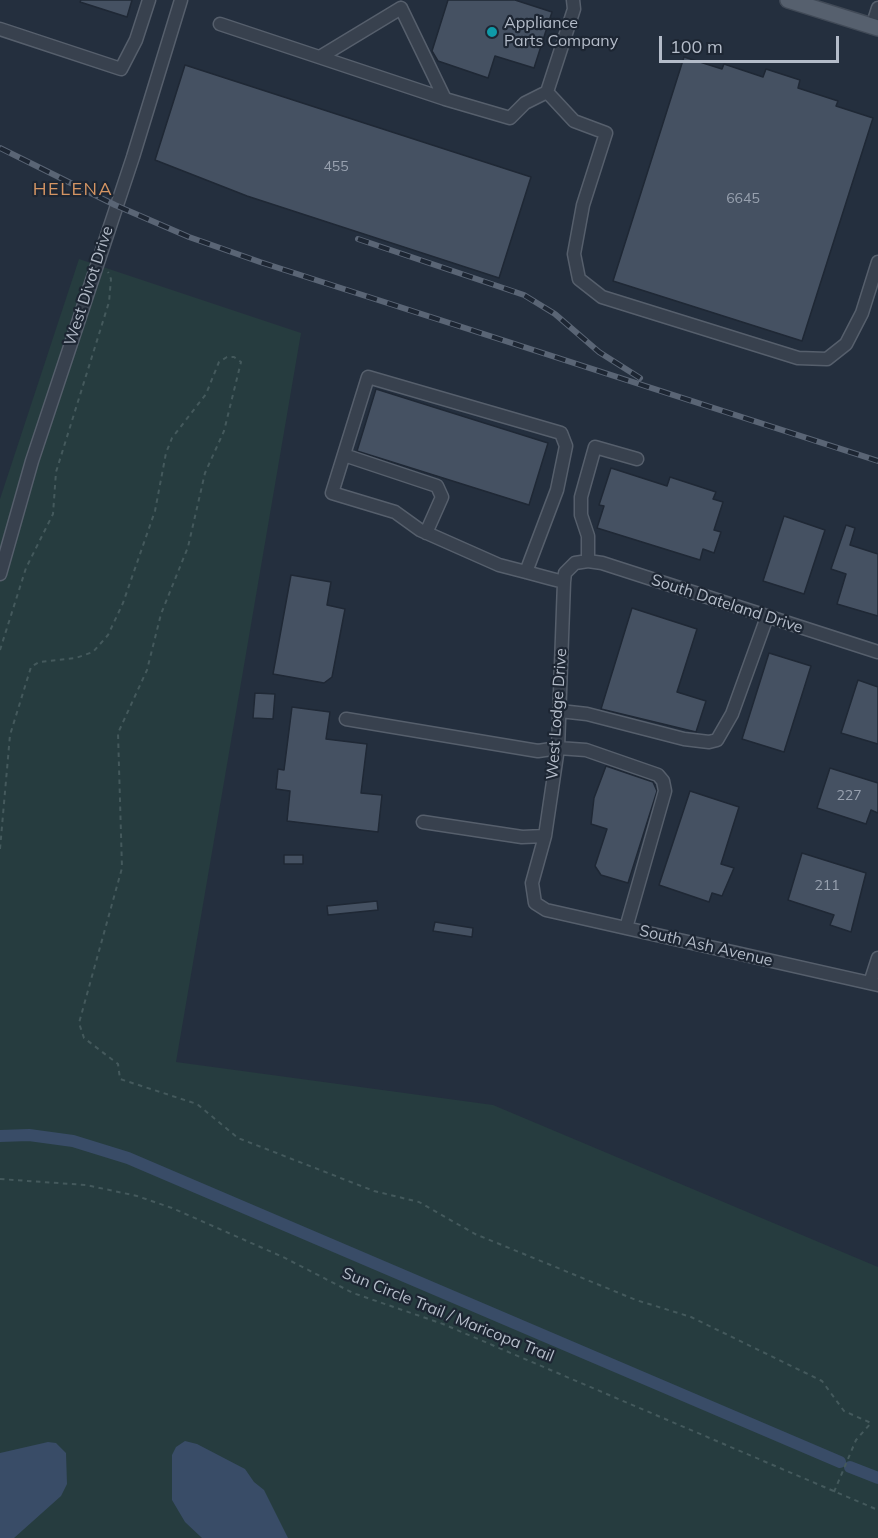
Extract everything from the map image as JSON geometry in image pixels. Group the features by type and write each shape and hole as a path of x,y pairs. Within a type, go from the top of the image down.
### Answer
{"main road":[{"path":"788,0 875,28"}],"street":[{"path":"0,29 121,69 136,40 150,0"},
{"name":"West Divot Drive","path":"0,574 32,461 99,253 133,157 181,0"},
{"path":"220,24 510,118 525,103 547,92 573,9 573,0"},
{"path":"320,57 403,4 446,99"},
{"path":"875,28 878,8"},
{"path":"547,92 574,121 606,133 583,205 574,254 579,279 602,297 798,358 827,359 846,344 862,314 878,262"},
{"path":"526,572 557,490 566,446 561,433 368,377 332,494 394,512 426,533 466,552 526,572 564,582"},
{"path":"588,561 588,536 581,515 582,497 595,447 637,459"},
{"path":"344,455 436,486 442,497 426,533"},
{"name":"South Dateland Drive","path":"575,563 588,561 602,563 878,652"},
{"name":"West Lodge Drive","path":"535,903 532,883 545,836 558,748 565,573 575,563"},
{"path":"560,711 587,714 684,739 709,742 717,740 732,714 767,617"},
{"path":"346,719 538,751 558,748 586,750 658,775 663,781 665,791 626,928"},
{"path":"423,822 522,837 545,836"},
{"name":"South Ash Avenue","path":"535,903 546,910 874,984"},
{"path":"874,984 878,958"}],"path":[{"path":"0,650 26,568 53,514 56,472 110,302 111,279 99,253"},
{"path":"0,849 10,735 31,667 39,662 76,658 93,652 108,635 123,603 154,511 166,453 172,438 206,394 219,362 227,357 234,357 241,362 224,431 205,473 188,547 161,614 147,670 118,732 122,867 78,1023 84,1038 118,1064 120,1079 197,1104 238,1138 374,1191 419,1202 474,1234 636,1300 692,1317 822,1381 844,1411 871,1423 856,1440 834,1492"},
{"name":"Sun Circle Trail / Maricopa Trail","path":"0,1179 86,1185 137,1196 172,1208 283,1257 353,1293 443,1324 878,1510"}],"green space":[{"path":"79,259 301,333 176,1062 493,1105 878,1267 878,1538 0,1538 0,499"}],"water":[{"path":"185,1441 197,1444 245,1469 254,1482 264,1490 288,1538 202,1538 185,1522 172,1500 172,1455 176,1447"},
{"path":"48,1442 56,1443 66,1453 67,1484 61,1496 14,1538 0,1538 0,1453"}],"building":[{"path":"81,0 132,0 127,17 80,2"},
{"name":"Appliance Parts Company","path":"448,0 515,0 552,12 534,68 495,56 488,78 438,61 432,51"},
{"path":"684,57 722,69 724,64 763,77 766,69 800,80 798,88 838,101 836,106 873,118 802,341 613,281"},
{"path":"185,65 531,177 499,278 247,196 155,160"},
{"path":"376,389 548,443 529,505 357,451"},
{"path":"611,468 667,486 670,477 716,492 713,499 723,502 714,530 721,532 714,553 703,549 700,560 597,528 604,506 599,505"},
{"path":"784,516 825,530 804,594 763,581"},
{"path":"846,525 855,528 850,545 878,554 878,616 837,604 846,574 831,569"},
{"path":"291,575 331,582 327,605 345,609 332,677 324,683 273,674"},
{"path":"632,608 697,629 677,692 706,701 696,732 601,709"},
{"path":"769,653 811,666 784,752 742,739"},
{"path":"858,680 878,687 878,744 841,733"},
{"path":"255,693 275,694 273,719 253,718"},
{"path":"292,707 330,712 326,739 367,744 361,793 382,795 378,832 287,821 290,791 276,789 278,769 284,770"},
{"path":"606,766 653,782 657,791 628,883 601,875 595,866 607,829 591,824 594,798"},
{"path":"830,768 878,783 878,813 871,810 866,824 817,808"},
{"path":"690,791 739,807 721,864 734,868 722,896 712,893 709,902 659,885"},
{"path":"802,853 866,873 851,932 830,925 834,915 788,900"},
{"path":"284,855 303,855 303,864 284,864"},
{"path":"377,901 378,910 328,915 327,906"},
{"path":"435,922 473,928 472,937 433,931"}],"waterway":[{"path":"0,1136 29,1135 73,1141 128,1158 840,1462"},
{"path":"850,1467 878,1478"}],"railway":[{"path":"0,148 115,205 189,237 260,262 878,461"},
{"path":"358,239 524,295 555,314 599,352 640,378"}],"place":[{"name":"Appliance Parts Company","path":"492,32"}],"district":[{"name":"HELENA","path":"73,190"}]}
